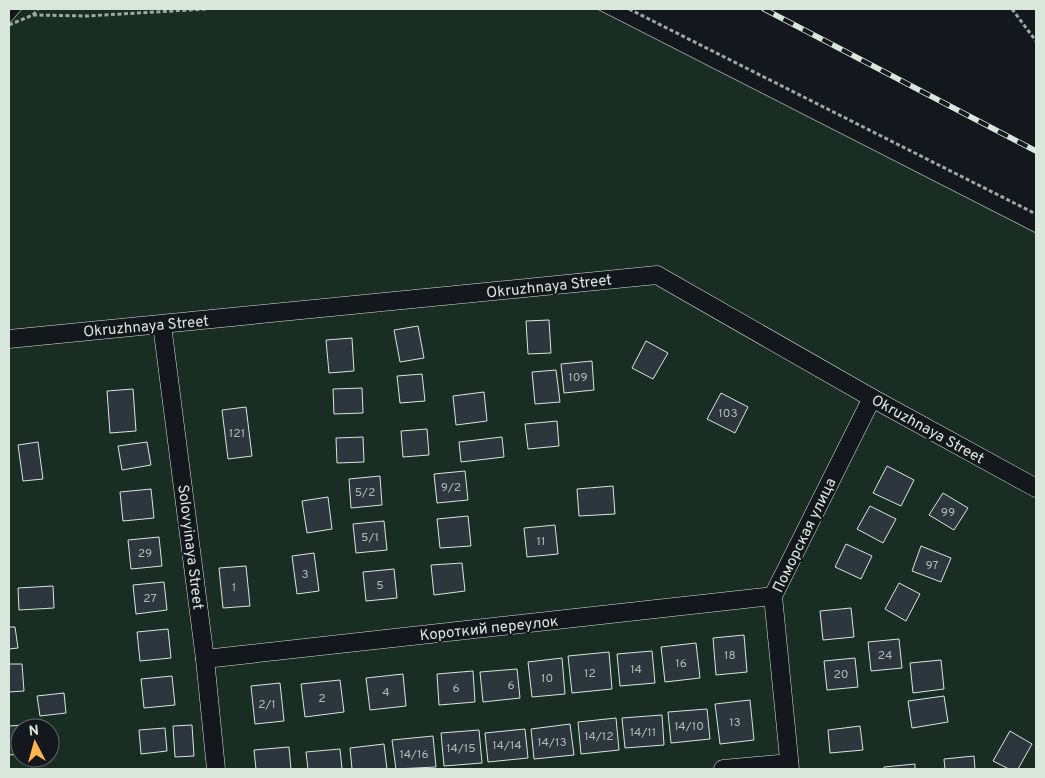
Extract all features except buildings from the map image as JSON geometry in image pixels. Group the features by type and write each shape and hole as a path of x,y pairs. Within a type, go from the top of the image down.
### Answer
{"street":[{"name":"Okruzhnaya Street","path":"9,339 657,275 872,398 1036,488"},
{"name":"Solovyinaya Street","path":"162,325 205,659 216,769"},
{"name":"Поморская улица","path":"789,766 773,596 872,398"},
{"name":"Короткий переулок","path":"205,659 773,596"},
{"path":"723,769 789,766"}],"path":[{"path":"33,15 38,9"},
{"path":"9,25 33,15 87,16 208,9"},
{"path":"629,9 1036,214"},
{"path":"1012,9 1036,41"}],"green space":[{"path":"22,9 597,9 1036,233 1036,769 9,769 9,24"}],"railway":[{"path":"764,9 1036,151"}]}
